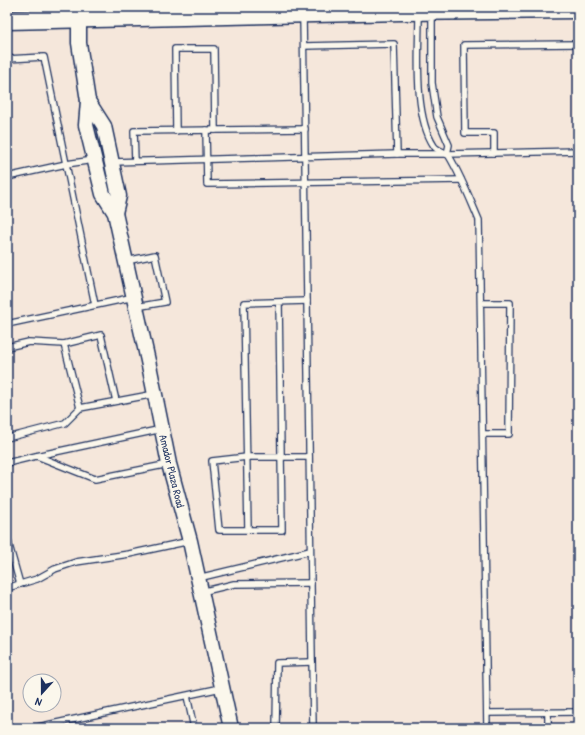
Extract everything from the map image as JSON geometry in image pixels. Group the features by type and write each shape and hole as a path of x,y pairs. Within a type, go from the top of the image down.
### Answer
{"main road":[{"path":"7,20 79,12 303,13 578,9"}],"street":[{"name":"Amador Plaza Road","path":"79,12 79,43 88,101 86,125 103,194 115,213 169,464 190,541 231,728"},
{"name":"Amador Plaza Road","path":"88,101 104,126 119,196 115,213"}],"lane":[{"path":"426,11 432,83 437,118 449,145 447,154"},
{"path":"426,11 419,83 421,110 434,148 447,154 461,180 479,220 487,728"},
{"path":"303,13 313,728"},
{"path":"304,46 394,44 397,154"},
{"path":"494,153 494,133 465,133 464,45 578,44"},
{"path":"176,131 175,49 214,49 216,130"},
{"path":"7,59 44,57 94,305"},
{"path":"135,160 134,131 305,129"},
{"path":"206,130 207,184 461,180"},
{"path":"112,162 121,163 135,160 578,151"},
{"path":"7,177 66,164 94,160"},
{"path":"7,324 94,305 135,302 165,302 155,255 126,261"},
{"path":"248,530 244,303 307,301"},
{"path":"280,302 281,457 282,530 219,530 212,461 247,458 281,457 309,457"},
{"path":"481,303 510,303 510,434 483,434"},
{"path":"7,347 29,342 64,344 101,335 116,401"},
{"path":"64,344 80,408"},
{"path":"7,438 65,424 80,408 155,394"},
{"path":"7,463 162,429"},
{"path":"36,456 95,479 169,464"},
{"path":"7,534 8,545 20,584"},
{"path":"7,588 37,579 55,569 76,562 129,554 190,541"},
{"path":"198,578 310,551"},
{"path":"201,592 234,584 311,583"},
{"path":"276,728 277,663 312,662"},
{"path":"32,728 222,688"},
{"path":"187,696 194,728"},
{"path":"548,712 548,728"},
{"path":"486,713 578,712"}]}
